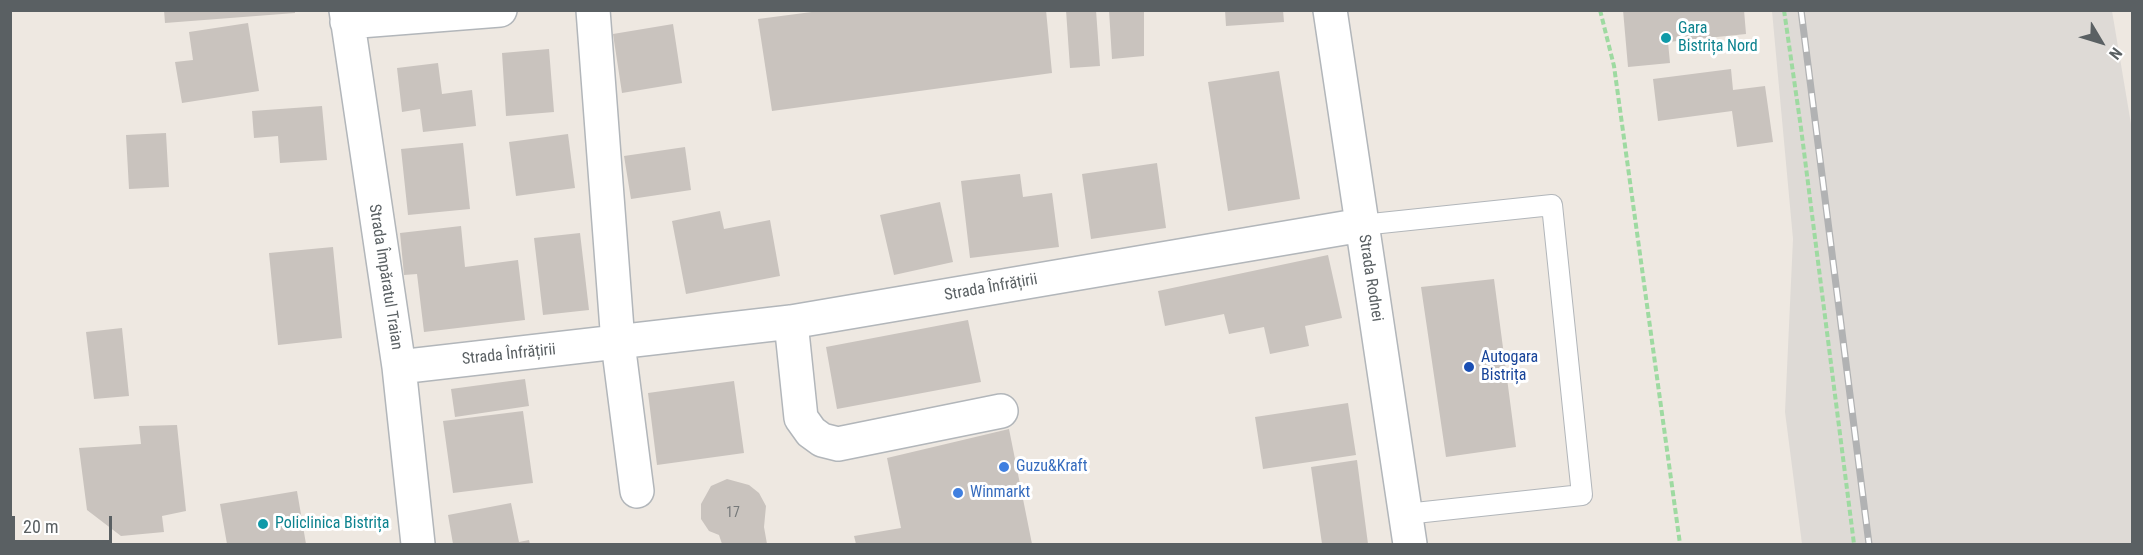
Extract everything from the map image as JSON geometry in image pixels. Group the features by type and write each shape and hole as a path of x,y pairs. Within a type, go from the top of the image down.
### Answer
{"street":[{"path":"346,16 500,10"},
{"path":"592,10 618,343 637,491"},
{"name":"Strada Rodnei","path":"1330,10 1408,529"},
{"name":"Strada Împăratul Traian","path":"346,16 399,367 418,544"},
{"name":"Strada Înfrățirii","path":"399,367 791,322 1362,225"},
{"path":"791,322 801,418 811,432 822,440 838,444 1001,411"}],"lane":[{"path":"1362,225 1552,205 1582,495 1408,529"}],"path":[{"path":"1600,10 1614,66 1680,544"},
{"path":"1784,10 1854,544"}],"shaded area":[{"path":"1772,11 2112,11 2132,130 2132,544 1802,544 1785,412 1793,239"}],"building":[{"path":"164,10 295,10 295,13 165,23"},
{"path":"827,10 1046,10 1052,73 772,111 758,19"},
{"path":"1066,10 1096,10 1100,66 1070,68"},
{"path":"1109,10 1144,10 1144,56 1112,59"},
{"path":"1225,10 1283,10 1284,22 1226,26"},
{"name":"Gara Bistrița Nord","path":"1623,10 1744,10 1746,34 1668,42 1670,63 1628,67"},
{"path":"248,23 259,91 182,103 175,62 193,60 189,32"},
{"path":"673,24 682,83 622,93 613,34"},
{"path":"549,49 554,112 506,116 502,53"},
{"path":"438,63 442,94 472,90 476,126 423,132 420,109 402,112 397,68"},
{"path":"1731,69 1733,90 1765,86 1773,142 1737,147 1732,111 1658,121 1653,79"},
{"path":"1279,71 1300,199 1228,211 1208,82"},
{"path":"322,106 327,160 280,163 278,136 254,138 252,111"},
{"path":"166,133 169,187 129,189 126,135"},
{"path":"568,134 575,188 516,196 509,142"},
{"path":"463,143 470,209 408,215 401,149"},
{"path":"685,147 691,190 631,199 624,156"},
{"path":"1157,163 1166,228 1091,239 1082,174"},
{"path":"1020,174 1023,197 1052,193 1059,247 970,258 961,181"},
{"path":"940,202 953,262 894,275 880,215"},
{"path":"720,211 724,229 770,220 780,276 686,294 672,221"},
{"path":"461,226 465,267 518,260 525,320 424,332 417,274 404,275 400,233"},
{"path":"580,233 589,310 543,315 534,238"},
{"path":"333,247 342,338 278,345 269,253"},
{"path":"1328,255 1342,318 1305,326 1309,346 1270,354 1264,327 1229,334 1224,314 1165,326 1158,291"},
{"name":"Autogara Bistrița","path":"1494,279 1516,447 1446,457 1421,287"},
{"path":"968,320 981,382 837,409 826,347"},
{"path":"122,328 129,396 94,399 86,332"},
{"path":"525,379 529,406 455,417 451,389"},
{"path":"734,381 744,453 657,465 648,393"},
{"path":"1348,403 1356,455 1263,469 1255,417"},
{"path":"523,411 533,483 453,493 443,421"},
{"path":"177,425 186,511 162,516 164,532 121,536 87,510 79,448 141,444 139,426"},
{"name":"Winmarkt","path":"1009,429 1032,544 856,544 854,536 901,528 887,458"},
{"path":"1357,460 1368,544 1322,544 1311,467"},
{"path":"727,479 749,485 759,493 766,506 764,527 767,544 722,544 719,535 709,531 701,519 701,504 711,486"},
{"name":"Policlinica Bistrița","path":"297,491 306,544 227,544 220,504"},
{"path":"511,503 519,542 529,540 530,544 453,544 448,515"}],"railway":[{"path":"1801,10 1869,544"}],"place":[{"name":"Gara Bistrița Nord","path":"1666,38"},
{"name":"Autogara Bistrița","path":"1469,367"},
{"name":"Guzu&Kraft","path":"1004,467"},
{"name":"Winmarkt","path":"958,493"},
{"name":"Policlinica Bistrița","path":"263,524"}]}
